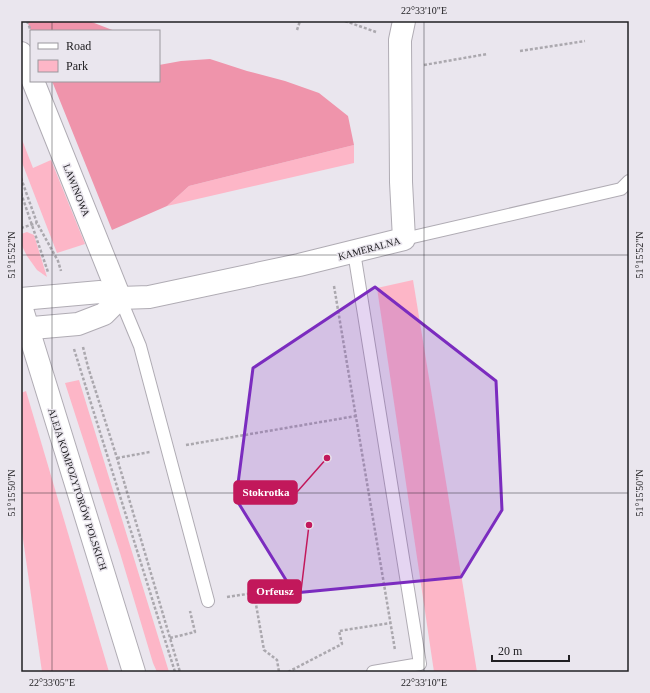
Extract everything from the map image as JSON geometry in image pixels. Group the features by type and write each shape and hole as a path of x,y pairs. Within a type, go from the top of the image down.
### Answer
{"street":[{"name":"KAMERALNA","path":"21,299 100,292 120,298 149,297 354,252 404,239 401,182 402,31"},
{"path":"21,53 30,75"},
{"name":"LAWINOWA","path":"32,82 120,298"},
{"path":"24,329 72,324 104,314 120,298"},
{"name":"ALEJA KOMPOZYTORÓW POLSKICH","path":"21,306 24,329 134,672"}],"lane":[{"path":"404,239 621,189 629,181"},
{"path":"354,252 420,664 373,672"},
{"path":"120,298 140,346 208,601"}],"path":[{"path":"297,30 300,21"},
{"path":"347,22 402,31"},
{"path":"520,51 585,41"},
{"path":"419,65 487,54"},
{"path":"21,178 37,223 58,261 62,295"},
{"path":"21,193 62,295"},
{"path":"21,228 37,223"},
{"path":"334,286 390,623"},
{"path":"72,324 88,367 117,458 180,672"},
{"path":"72,324 81,369 175,672"},
{"path":"117,458 167,448 363,415"},
{"path":"170,638 195,632 189,605 254,592 264,650 277,660 279,672"},
{"path":"288,672 342,644 339,630 390,623 410,605"}],"highlighted area":[{"path":"375,287 496,381 502,510 461,577 294,593 236,499 253,368"}],"green space":[{"path":"21,137 33,168 51,160 85,244 57,253 21,160"},
{"path":"354,145 354,163 167,206 189,186"},
{"path":"27,232 34,235 47,277 37,270 21,244 21,234"},
{"path":"413,280 477,672 434,672 377,288"},
{"path":"79,380 169,672 157,672 153,663 120,553 65,383"},
{"path":"26,391 109,672 42,672 21,525 21,393"}],"shaded area":[{"path":"27,21 89,21 112,30 31,30"},
{"path":"210,59 285,81 319,93 348,116 354,145 189,186 167,206 112,230 52,82 160,82 160,65 181,61"}],"place":[{"name":"Stokrotka","path":"327,458"},
{"name":"Orfeusz","path":"309,525"}]}
